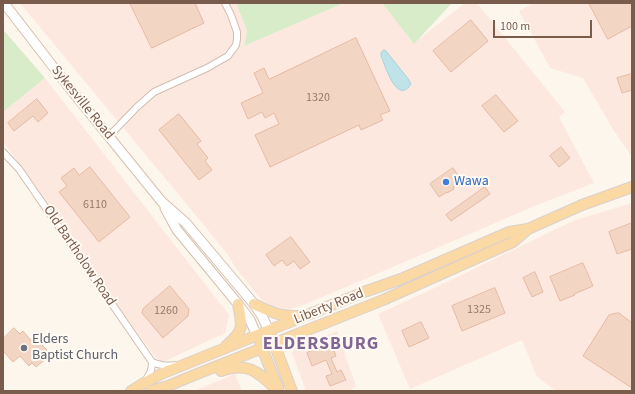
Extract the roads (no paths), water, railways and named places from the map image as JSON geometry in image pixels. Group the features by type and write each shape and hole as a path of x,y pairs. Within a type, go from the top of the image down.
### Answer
{"main road":[{"name":"Sykesville Road","path":"4,3 162,202 186,223 254,304 269,331 292,391"},
{"name":"Liberty Road","path":"132,391 161,374 364,292 402,279 508,232 528,229 582,205 632,186"},
{"name":"Sykesville Road","path":"162,202 177,230 250,320 278,391"},
{"name":"Liberty Road","path":"151,391 168,386 383,300 513,242 528,229"},
{"path":"219,351 233,340 241,329 238,304"},
{"path":"254,304 269,312 286,316 306,316"},
{"path":"192,376 208,376 231,368 239,367 253,370 261,375 278,391"}],"street":[{"path":"109,136 154,92 207,68 228,56 238,39 231,15 225,3"},
{"name":"Old Bartholow Road","path":"3,152 19,169 152,362"},
{"path":"144,383 151,373 152,362 164,366 186,364"}],"water":[{"path":"384,50 409,80 411,84 406,89 401,90 392,82 381,56 381,53"}],"place":[{"name":"Wawa","path":"446,182"},
{"name":"Elders Baptist Church","path":"24,348"}],"district":[{"name":"ELDERSBURG","path":"321,345"}]}
